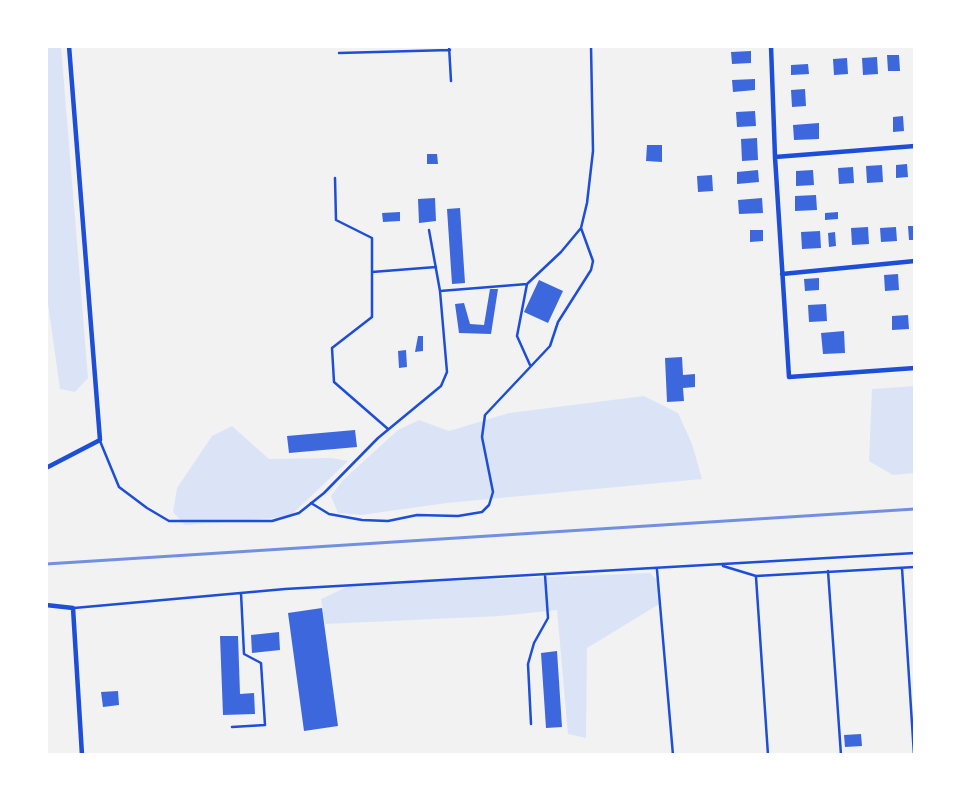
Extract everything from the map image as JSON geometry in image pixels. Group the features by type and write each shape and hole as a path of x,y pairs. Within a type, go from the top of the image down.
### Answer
{"street":[{"path":"46,468 100,440 69,46"},
{"path":"771,46 775,157 789,377 915,368"},
{"path":"775,157 915,146"},
{"path":"782,274 915,261"},
{"path":"46,605 73,608 82,755"}],"lane":[{"path":"449,46 450,81"},
{"path":"530,365 518,336 527,284 561,252 581,228 588,203 593,151 591,46"},
{"path":"339,53 450,50"},
{"path":"334,178 336,220 372,238 372,317 332,348 334,382 388,430"},
{"path":"311,503 330,514 362,520 388,521 417,515 458,516 482,512 489,505 493,492 482,437 485,415 530,365 550,346 558,322 591,270 593,261 581,228"},
{"path":"100,440 119,487 169,521 272,521 299,512 311,503 388,430 441,386 448,372 440,291 429,230"},
{"path":"372,272 436,267"},
{"path":"440,291 527,284"},
{"path":"73,608 241,593 915,554"},
{"path":"720,566 756,576 915,567"},
{"path":"902,568 914,755"},
{"path":"657,570 673,755"},
{"path":"828,572 840,755"},
{"path":"531,724 528,664 534,644 548,618 545,575"},
{"path":"756,576 768,755"},
{"path":"232,727 265,725 261,663 244,654 241,593"}],"shaded area":[{"path":"46,46 61,46 88,378 75,392 60,389 46,290"},
{"path":"915,386 915,473 893,475 869,461 872,389"},
{"path":"644,396 678,413 692,444 702,479 447,503 361,515 338,513 331,496 343,480 398,430 419,420 449,431 509,413"},
{"path":"232,426 269,459 332,458 348,461 289,517 185,525 173,512 177,488 212,436"},
{"path":"650,573 659,582 661,603 587,648 586,738 568,734 557,610 500,616 325,624 321,599 351,585"}],"building":[{"path":"751,51 751,63 732,64 731,52"},
{"path":"887,55 899,55 900,71 888,71"},
{"path":"877,57 878,74 863,75 862,58"},
{"path":"847,58 848,74 834,75 833,59"},
{"path":"808,64 809,74 791,75 791,65"},
{"path":"755,79 755,90 733,92 732,80"},
{"path":"805,89 806,106 792,107 791,90"},
{"path":"755,111 756,126 737,127 736,112"},
{"path":"903,116 904,131 893,132 893,117"},
{"path":"819,123 819,139 794,140 793,125"},
{"path":"757,138 758,160 742,161 741,139"},
{"path":"647,145 662,145 662,162 646,161"},
{"path":"427,154 437,154 438,164 427,164"},
{"path":"907,164 908,177 896,178 896,165"},
{"path":"882,165 883,182 867,183 866,166"},
{"path":"853,167 854,183 839,184 838,168"},
{"path":"758,170 759,182 737,184 737,172"},
{"path":"813,170 814,185 796,186 796,171"},
{"path":"712,175 713,191 698,192 697,176"},
{"path":"816,195 817,210 795,211 795,196"},
{"path":"435,198 436,221 419,223 418,199"},
{"path":"762,198 763,213 739,214 738,200"},
{"path":"460,208 465,283 452,284 447,209"},
{"path":"400,212 400,221 383,222 382,213"},
{"path":"838,212 838,219 825,220 825,213"},
{"path":"908,226 915,226 915,240 909,240"},
{"path":"868,227 869,244 852,245 851,228"},
{"path":"896,227 897,241 881,242 880,228"},
{"path":"750,230 763,230 763,241 750,242"},
{"path":"820,231 821,248 802,249 801,232"},
{"path":"835,232 836,246 829,247 828,233"},
{"path":"898,274 899,290 885,291 884,275"},
{"path":"819,278 819,290 805,291 804,279"},
{"path":"539,280 563,291 548,323 524,312"},
{"path":"490,289 498,289 491,334 459,333 455,304 464,303 470,324 484,325"},
{"path":"826,304 827,321 809,322 808,305"},
{"path":"908,315 909,329 892,330 892,316"},
{"path":"844,331 845,353 823,354 821,333"},
{"path":"418,336 423,336 423,351 415,352"},
{"path":"406,350 407,367 399,368 398,351"},
{"path":"682,357 683,375 695,374 695,387 683,388 684,401 667,402 665,358"},
{"path":"355,430 357,447 289,453 287,436"},
{"path":"322,608 338,726 304,731 288,613"},
{"path":"279,632 280,650 252,653 251,635"},
{"path":"220,636 238,636 240,694 254,693 255,714 223,715"},
{"path":"557,651 562,727 546,728 541,653"},
{"path":"118,691 119,705 103,707 101,692"},
{"path":"861,734 862,746 845,747 844,735"}],"railway":[{"path":"46,564 915,509"}]}
